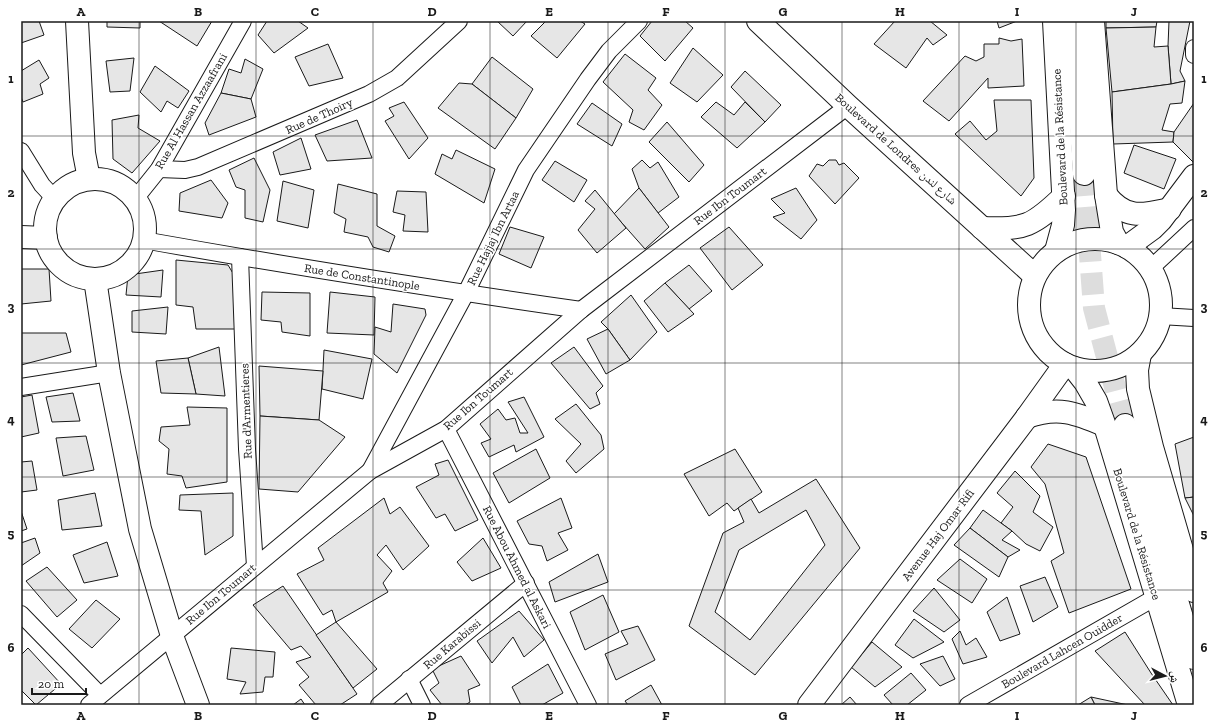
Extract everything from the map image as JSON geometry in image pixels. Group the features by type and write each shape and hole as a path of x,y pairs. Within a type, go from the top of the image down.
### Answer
{"main road":[{"path":"77,21 84,153 89,179"},
{"name":"Boulevard de Londres شارع لندن","path":"758,21 848,106 1035,276"},
{"name":"Boulevard de la Résistance","path":"1054,21 1064,196 1063,225 1056,251"},
{"path":"1074,21 1084,174"},
{"path":"1093,21 1106,195 1112,232 1123,245 1143,260 1150,269 1156,280 1159,292 1161,304 1160,316 1152,338 1140,354 1124,365 1105,371 1085,371 1070,366 1046,351 1034,331 1028,308 1029,297 1035,276 1041,266 1056,251 1076,241 1098,239 1123,245 1153,228 1170,209 1194,176"},
{"path":"89,179 100,179 120,185 135,199 144,219 143,240 137,255 126,268 111,276 95,279 77,275 61,266 50,251 46,238 45,225 47,216 55,199 70,186 79,181 89,179"},
{"path":"1106,195 1114,205 1121,210 1131,213 1142,214 1170,209"},
{"path":"982,228 1008,228 1034,222 1064,196"},
{"path":"21,237 46,238"},
{"path":"95,279 109,373 140,528 172,636 198,705"},
{"path":"1140,354 1137,370 1138,389 1152,447 1193,584"},
{"name":"Boulevard de la Résistance","path":"1070,366 1085,382 1096,401 1115,425 1156,597 1189,705"},
{"name":"Avenue Haj Omar Rifi","path":"809,705 1028,417 1070,366"},
{"path":"1028,417 1041,412 1059,411 1115,425 1194,658"}],"street":[{"name":"Rue Al Hassan Azzaafrani","path":"135,199 159,169 243,21"},
{"name":"Rue de Thoiry","path":"159,169 185,170 198,167 369,94 397,78 459,21"},
{"name":"Rue Hajjaj Ibn Artaa","path":"370,471 466,294 526,170 588,78 609,51 639,21"},
{"path":"1194,48 1194,55"},
{"name":"Rue Ibn Toumart","path":"94,700 370,471 446,429 581,310 848,106"},
{"path":"21,151 42,185 55,199"},
{"path":"1150,269 1194,228"},
{"name":"Rue de Constantinople","path":"143,240 466,294 581,310"},
{"name":"Rue d'Armentieres","path":"240,257 247,449 255,566"},
{"path":"1160,316 1194,318"},
{"path":"21,387 109,373"},
{"name":"Rue Abou Ahmed al Askari","path":"446,429 588,705"},
{"name":"Rue Karabissi","path":"379,705 526,583"},
{"name":"Boulevard Lahcen Ouidder","path":"968,705 1156,597"},
{"path":"21,614 94,700"},
{"path":"409,680 422,705"}],"building":[{"path":"21,21 39,21 44,35 21,43"},
{"path":"107,21 140,21 140,28 107,27"},
{"path":"159,21 212,21 197,46"},
{"path":"267,21 298,21 308,28 274,53 258,35"},
{"path":"497,21 527,21 513,36"},
{"path":"546,21 580,21 585,24 557,58 531,36"},
{"path":"652,21 685,21 693,28 665,61 640,36"},
{"path":"895,21 930,21 947,35 933,45 927,38 906,68 874,44"},
{"path":"997,21 1017,21 999,28"},
{"path":"1106,21 1157,21 1156,27 1106,28"},
{"path":"1169,21 1190,21 1180,71 1185,81 1171,84 1168,46"},
{"path":"1156,27 1154,47 1168,46 1171,84 1112,92 1106,28"},
{"path":"999,38 1011,41 1022,39 1024,86 988,88 988,78 949,121 923,101 965,56 976,61 984,57 984,44 999,44"},
{"path":"328,44 343,78 309,86 295,57"},
{"path":"693,48 723,75 697,102 670,83"},
{"path":"625,54 656,78 648,90 662,105 644,130 629,122 633,110 603,82"},
{"path":"492,57 533,89 516,118 472,84"},
{"path":"134,58 130,91 110,92 106,61"},
{"path":"245,59 263,69 251,99 221,93 229,69 241,73"},
{"path":"39,60 49,78 40,84 43,94 23,102 21,97 21,71"},
{"path":"155,66 189,91 178,108 167,101 161,112 140,92"},
{"path":"745,71 781,105 765,122 731,87"},
{"path":"1185,81 1182,103 1170,104 1162,130 1174,132 1173,142 1113,144 1112,92"},
{"path":"459,83 472,84 516,118 495,149 438,108"},
{"path":"221,93 251,99 256,117 209,135 205,123"},
{"path":"994,100 1031,100 1034,178 1021,196 955,134 970,121 986,140 997,131"},
{"path":"404,102 428,138 409,159 385,121 394,116 389,108"},
{"path":"716,102 734,115 745,102 765,122 737,148 701,117"},
{"path":"592,103 622,124 612,146 577,124"},
{"path":"1194,103 1193,162 1173,142 1174,132"},
{"path":"139,115 138,128 160,141 132,173 113,159 112,120"},
{"path":"357,120 372,158 327,161 315,135"},
{"path":"667,122 704,165 689,182 649,142"},
{"path":"301,138 311,169 280,175 273,152"},
{"path":"1134,145 1176,159 1164,189 1124,173"},
{"path":"456,150 495,169 484,203 435,174 442,154 452,159"},
{"path":"254,158 270,190 263,222 245,218 245,190 236,187 229,170"},
{"path":"642,160 650,168 658,162 679,197 658,213 639,188 632,169"},
{"path":"829,160 836,160 839,165 844,163 859,178 835,204 809,176 817,164 823,166"},
{"path":"555,161 587,180 574,202 542,180"},
{"path":"211,180 228,203 222,218 179,211 180,193"},
{"path":"283,181 314,190 308,228 277,221"},
{"path":"338,184 377,194 377,226 395,236 389,252 373,247 368,237 344,232 346,219 334,213"},
{"path":"639,188 669,227 645,249 614,214"},
{"path":"796,188 817,220 801,239 773,217 785,213 771,199"},
{"path":"595,190 626,228 597,253 578,230 595,209 585,201"},
{"path":"397,191 426,192 428,232 403,231 405,215 393,212"},
{"path":"510,227 544,237 531,268 499,254"},
{"path":"729,227 763,265 732,290 700,248"},
{"path":"176,260 228,265 237,280 235,329 196,329 193,307 176,305"},
{"path":"689,265 712,291 689,309 665,283"},
{"path":"21,269 49,269 51,301 21,304"},
{"path":"163,270 161,297 126,295 128,275"},
{"path":"665,283 694,314 668,332 644,301"},
{"path":"262,292 310,293 310,336 282,332 281,322 261,320"},
{"path":"330,292 375,297 374,335 327,333"},
{"path":"631,295 657,332 630,360 608,329 601,322"},
{"path":"393,304 425,309 426,315 397,373 374,354 375,327 391,332"},
{"path":"168,307 166,334 132,332 132,311"},
{"path":"608,329 630,360 606,374 587,339"},
{"path":"21,333 66,333 71,352 21,365"},
{"path":"219,347 225,396 196,394 188,358"},
{"path":"574,347 603,386 596,393 600,404 590,409 551,363"},
{"path":"324,350 372,359 363,399 322,389"},
{"path":"188,358 196,394 161,393 156,361"},
{"path":"259,366 323,371 319,420 260,416"},
{"path":"73,393 80,421 52,422 46,397"},
{"path":"32,395 39,433 21,437 21,397"},
{"path":"524,397 544,437 516,452 514,445 489,457 481,443 491,439 480,424 498,409 506,420 515,418 520,433 528,433 508,402"},
{"path":"576,404 601,435 604,449 576,473 566,461 581,444 555,419"},
{"path":"187,407 227,408 227,482 186,488 182,476 167,474 169,449 159,441 161,427 190,425"},
{"path":"260,416 319,420 345,437 298,492 259,489"},
{"path":"86,436 94,470 63,476 56,438"},
{"path":"1194,437 1194,497 1185,498 1175,444"},
{"path":"1048,444 1086,457 1131,589 1069,613 1051,561 1064,553 1045,484 1031,467"},
{"path":"536,449 550,478 509,503 493,473"},
{"path":"735,449 762,492 734,511 727,503 709,516 684,474"},
{"path":"448,460 478,520 455,531 445,514 436,518 416,487 439,475 435,464"},
{"path":"32,461 37,490 21,492 21,462"},
{"path":"1015,471 1040,496 1033,512 1053,527 1040,551 1026,544 1001,523 1013,507 997,493"},
{"path":"816,479 860,548 755,675 689,626 723,533 744,522 738,508 751,499 759,513","holes":["806,510 825,545 750,640 715,612 739,550"]},
{"path":"95,493 102,526 62,530 58,500"},
{"path":"233,493 233,536 205,555 201,511 179,510 180,495"},
{"path":"1194,497 1194,516 1185,498"},
{"path":"384,498 390,514 400,507 429,546 403,570 386,545 377,555 392,571 383,583 388,592 336,622 332,610 323,615 297,574 324,560 318,548"},
{"path":"561,498 572,528 558,533 568,550 547,561 542,546 529,544 517,521"},
{"path":"983,510 1012,531 1002,540 1020,550 1008,557 970,528"},
{"path":"21,511 27,529 21,531"},
{"path":"970,528 1008,557 999,577 954,545"},
{"path":"35,538 40,553 21,566 21,543"},
{"path":"483,538 501,568 472,581 457,562"},
{"path":"107,542 118,576 84,583 73,555"},
{"path":"598,554 608,582 555,602 549,582"},
{"path":"960,559 987,579 972,603 937,580"},
{"path":"47,567 77,600 57,617 26,581"},
{"path":"1045,577 1058,607 1033,622 1020,586"},
{"path":"283,586 357,694 340,705 316,705 299,685 309,677 296,662 311,657 301,646 291,650 253,605"},
{"path":"934,588 960,620 944,632 913,611"},
{"path":"603,595 619,632 585,650 570,612"},
{"path":"1007,597 1020,634 1000,641 987,612"},
{"path":"96,600 120,619 92,648 69,629"},
{"path":"519,611 544,640 524,657 513,637 492,663 477,641"},
{"path":"914,619 944,642 913,658 895,645"},
{"path":"336,622 377,669 353,688 316,635"},
{"path":"638,626 655,660 616,680 605,654 628,644 621,631"},
{"path":"960,631 966,645 976,638 987,657 963,664 952,639"},
{"path":"1125,632 1173,705 1145,705 1095,651"},
{"path":"872,642 902,667 875,687 851,667"},
{"path":"28,648 61,684 36,705 21,690 21,655"},
{"path":"231,648 275,652 273,677 265,677 263,692 240,694 246,682 227,679"},
{"path":"461,656 480,685 468,690 470,702 465,705 442,705 430,690 439,683 432,669"},
{"path":"943,656 955,679 940,686 920,664"},
{"path":"548,664 563,693 542,705 521,705 512,687"},
{"path":"911,673 926,690 907,705 893,705 884,695"},
{"path":"651,685 662,705 628,705 625,701"},
{"path":"850,697 857,705 841,705"},
{"path":"1091,697 1128,705 1095,705"},
{"path":"1091,697 1095,705 1078,705"},
{"path":"301,699 305,705 293,705"}],"tunnel":[{"path":"1084,174 1094,308 1125,425"}]}
